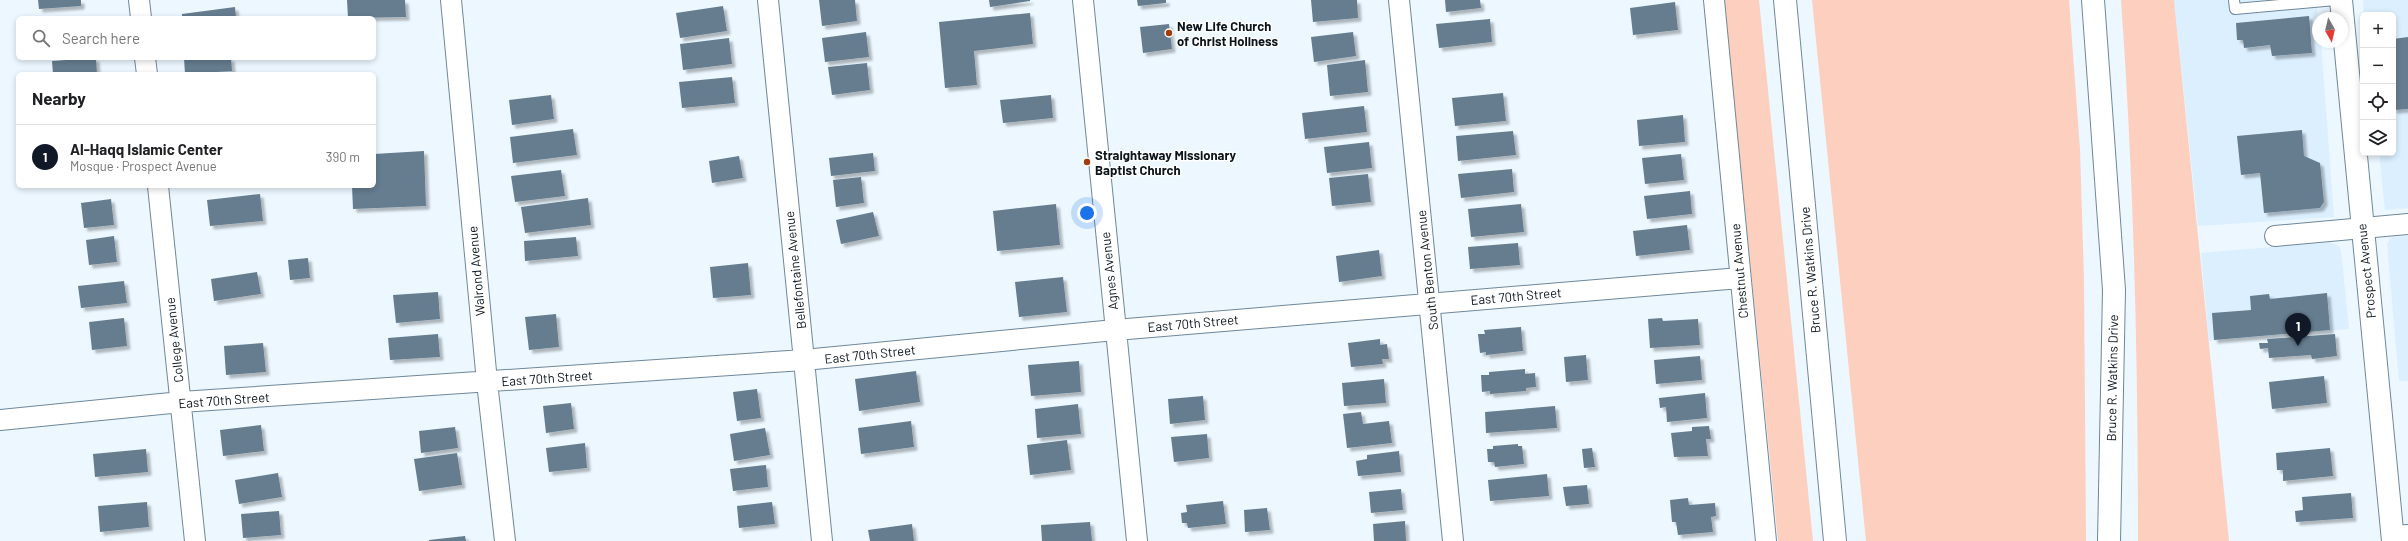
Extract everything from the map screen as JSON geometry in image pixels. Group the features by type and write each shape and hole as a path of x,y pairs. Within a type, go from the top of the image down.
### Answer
{"main road":[{"name":"Bruce R. Watkins Drive","path":"1785,0 1835,541"},
{"name":"Bruce R. Watkins Drive","path":"2093,0 2114,290 2109,541"},
{"name":"Prospect Avenue","path":"2341,0 2362,228 2398,537"}],"street":[{"path":"139,0 141,16"},
{"name":"Walrond Avenue","path":"451,0 487,382 505,541"},
{"name":"Bellefontaine Avenue","path":"768,0 822,541"},
{"name":"Agnes Avenue","path":"1083,0 1137,541"},
{"name":"South Benton Avenue","path":"1399,0 1453,541"},
{"name":"Chestnut Avenue","path":"1714,0 1766,541"},
{"path":"145,60 147,72"},
{"name":"College Avenue","path":"158,188 195,541"},
{"path":"2275,236 2408,224"},
{"name":"East 70th Street","path":"0,420 181,402 804,360 1115,330 1740,278"}],"lane":[{"path":"2234,0 2235,8 2336,0"}],"shaded area":[{"path":"1724,0 1759,0 1813,541 1778,541"},
{"path":"1812,0 2069,0 2080,149 2084,281 2086,541 1866,541"},
{"path":"2121,0 2174,0 2229,541 2138,541 2137,405 2132,203"},
{"path":"2174,0 2317,0 2317,12 2312,12 2312,48 2321,48 2334,217 2198,226"},
{"path":"2363,0 2408,0 2408,208 2385,210 2379,156 2396,156 2396,12 2364,12"},
{"path":"2408,236 2408,381 2399,381 2387,244 2391,237"},
{"path":"2329,242 2339,246 2341,251 2349,329 2209,341 2201,253"}],"building":[{"path":"38,0 81,0 81,6 39,9"},
{"path":"347,0 405,0 406,17 348,16"},
{"path":"819,0 855,0 857,21 822,26"},
{"path":"989,0 1030,0 1030,1 990,7"},
{"path":"1137,0 1166,0 1166,3 1138,6"},
{"path":"1311,0 1357,0 1358,18 1313,22"},
{"path":"1445,0 1480,0 1481,8 1446,12"},
{"path":"1675,2 1678,30 1633,35 1630,8"},
{"path":"723,6 727,31 680,38 676,13"},
{"path":"235,7 236,16 182,16 182,14"},
{"path":"1030,13 1033,44 974,51 977,85 945,88 939,22"},
{"path":"2309,16 2312,53 2272,56 2270,45 2244,48 2243,40 2237,40 2236,23"},
{"path":"1490,19 1492,42 1439,48 1436,24"},
{"path":"1169,24 1172,49 1143,53 1140,27"},
{"path":"866,32 869,57 825,62 822,38"},
{"path":"1353,32 1356,56 1314,62 1311,37"},
{"path":"2408,37 2408,109 2396,110 2396,39"},
{"path":"729,38 732,64 683,70 680,44"},
{"path":"96,60 97,72 53,72 52,61"},
{"path":"184,60 231,60 232,71 185,72"},
{"path":"1365,60 1368,92 1330,96 1327,65"},
{"path":"867,63 870,90 832,95 828,67"},
{"path":"732,77 735,103 682,108 679,82"},
{"path":"1503,93 1506,121 1455,126 1452,98"},
{"path":"551,95 554,119 512,125 509,100"},
{"path":"1051,95 1053,118 1003,123 1000,100"},
{"path":"1364,106 1367,132 1305,139 1302,113"},
{"path":"1683,115 1685,142 1639,146 1637,120"},
{"path":"573,129 577,155 513,163 510,137"},
{"path":"2302,130 2304,156 2320,163 2324,202 2320,208 2264,213 2260,173 2241,175 2237,136"},
{"path":"1513,131 1516,155 1458,161 1456,136"},
{"path":"1369,142 1372,168 1327,173 1324,147"},
{"path":"424,151 426,206 353,209 352,188 376,188 376,154"},
{"path":"873,153 875,171 831,176 829,158"},
{"path":"1681,154 1684,180 1645,184 1642,158"},
{"path":"739,156 743,178 712,183 709,161"},
{"path":"1512,169 1514,192 1461,198 1458,174"},
{"path":"561,170 565,196 515,202 511,176"},
{"path":"1368,174 1371,202 1332,206 1329,178"},
{"path":"861,177 864,203 836,207 833,180"},
{"path":"1690,191 1692,214 1647,219 1644,196"},
{"path":"260,194 263,221 210,226 207,200"},
{"path":"588,198 591,225 525,233 521,207"},
{"path":"111,199 114,225 84,228 81,203"},
{"path":"1056,204 1060,245 997,251 993,211"},
{"path":"1521,204 1524,232 1471,237 1468,209"},
{"path":"873,212 879,236 841,244 836,220"},
{"path":"1687,225 1690,250 1636,256 1633,231"},
{"path":"114,236 117,262 89,265 86,240"},
{"path":"576,237 578,256 525,261 524,241"},
{"path":"1518,243 1520,265 1470,269 1468,247"},
{"path":"1379,250 1382,276 1339,282 1336,256"},
{"path":"308,258 310,278 290,280 288,260"},
{"path":"748,263 751,295 713,298 710,267"},
{"path":"257,272 261,294 214,301 211,279"},
{"path":"1063,277 1067,312 1019,317 1015,282"},
{"path":"124,281 127,303 81,308 78,286"},
{"path":"438,292 440,319 396,323 393,295"},
{"path":"2327,293 2330,330 2214,340 2212,313 2251,310 2250,296 2269,294 2270,299"},
{"path":"556,314 559,347 529,350 525,317"},
{"path":"124,318 127,346 92,350 89,322"},
{"path":"1662,318 1663,321 1698,319 1700,345 1650,348 1648,319"},
{"path":"1521,327 1523,351 1486,355 1486,352 1480,353 1478,334 1485,334 1484,330"},
{"path":"438,334 440,357 390,360 388,338"},
{"path":"2335,334 2337,356 2312,359 2311,355 2269,358 2268,348 2260,349 2259,343 2268,343 2267,339"},
{"path":"1380,339 1380,345 1387,344 1389,359 1382,359 1383,364 1351,367 1348,343"},
{"path":"263,343 266,372 226,375 224,346"},
{"path":"1586,355 1588,380 1566,382 1564,357"},
{"path":"1700,356 1702,380 1656,384 1654,360"},
{"path":"1079,361 1081,392 1031,396 1028,365"},
{"path":"1525,369 1525,374 1535,373 1536,387 1526,388 1526,391 1490,394 1490,391 1482,392 1481,375 1489,375 1489,372"},
{"path":"916,371 920,402 859,411 855,379"},
{"path":"2324,376 2327,403 2272,409 2269,382"},
{"path":"1384,379 1386,403 1344,406 1342,383"},
{"path":"757,389 761,418 737,421 733,392"},
{"path":"1705,393 1707,418 1667,422 1666,407 1660,408 1659,398"},
{"path":"1203,396 1205,420 1170,424 1168,399"},
{"path":"571,403 574,429 546,433 543,406"},
{"path":"1078,404 1081,434 1037,438 1035,409"},
{"path":"1555,406 1557,428 1486,433 1485,412"},
{"path":"1361,412 1363,424 1389,421 1392,443 1347,448 1343,414"},
{"path":"911,421 914,447 861,454 858,428"},
{"path":"261,425 264,451 223,456 220,430"},
{"path":"1709,426 1711,439 1706,439 1708,456 1674,457 1671,433 1692,431 1692,427"},
{"path":"455,427 458,448 421,453 419,431"},
{"path":"765,428 770,455 734,461 730,434"},
{"path":"1207,434 1209,458 1174,462 1171,437"},
{"path":"1067,440 1071,470 1030,475 1027,445"},
{"path":"585,443 587,468 549,472 546,448"},
{"path":"1518,444 1518,446 1522,446 1524,464 1495,467 1494,462 1488,462 1487,449 1493,449 1493,446"},
{"path":"1592,448 1595,467 1584,468 1582,449"},
{"path":"2330,448 2333,476 2283,481 2283,470 2277,470 2276,453"},
{"path":"146,449 148,472 95,477 93,454"},
{"path":"1399,451 1401,472 1358,476 1356,461 1367,459 1367,455"},
{"path":"457,453 462,485 419,491 414,459"},
{"path":"766,465 768,487 733,491 730,469"},
{"path":"278,473 282,497 239,504 235,480"},
{"path":"1547,474 1549,496 1490,501 1488,480"},
{"path":"1587,485 1589,504 1566,506 1563,487"},
{"path":"1401,489 1403,510 1371,513 1369,492"},
{"path":"2351,493 2353,518 2296,522 2295,511 2303,510 2302,497"},
{"path":"1688,498 1689,505 1715,503 1716,516 1711,517 1713,532 1678,535 1676,522 1672,522 1670,500"},
{"path":"1223,501 1226,524 1188,528 1187,523 1182,523 1181,513 1187,512 1186,505"},
{"path":"147,502 149,527 100,532 98,506"},
{"path":"772,502 775,524 739,528 737,506"},
{"path":"1267,508 1270,530 1245,532 1244,510"},
{"path":"279,511 281,535 243,538 241,514"},
{"path":"1405,521 1406,541 1374,541 1373,524"},
{"path":"1090,522 1092,541 1042,541 1041,525"},
{"path":"912,524 914,541 870,541 868,530"},
{"path":"465,536 466,541 429,541 429,540"}],"place":[{"name":"New Life Church of Christ Holiness","path":"1169,33"},
{"name":"Straightaway Missionary Baptist Church","path":"1087,162"},
{"name":"Al-Haqq Islamic Center","path":"2298,346"}]}
